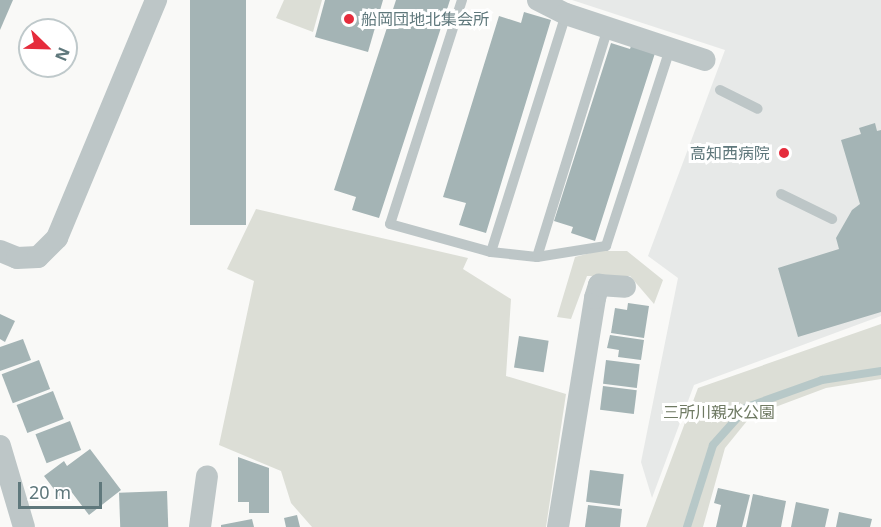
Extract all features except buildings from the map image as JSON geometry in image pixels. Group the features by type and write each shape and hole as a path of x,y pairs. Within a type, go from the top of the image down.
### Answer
{"street":[{"path":"0,251 17,258 38,257 57,238 156,0"},
{"path":"538,0 566,14 705,60"},
{"path":"558,527 595,298 599,285 625,287"},
{"path":"0,446 24,527"},
{"path":"200,527 207,476"}],"lane":[{"path":"462,0 390,224 492,252 537,257 606,246 670,49"},
{"path":"492,252 566,14"},
{"path":"537,257 608,28"},
{"path":"720,90 758,110"},
{"path":"781,194 832,219"}],"shaded area":[{"name":"高知西病院","path":"572,0 881,0 881,316 694,385 652,498 641,462 678,278 648,256 725,50"}],"green space":[{"path":"284,0 322,0 313,32 276,18"},
{"path":"256,209 468,258 463,269 511,299 506,376 566,394 546,527 312,527 291,503 281,471 219,445 254,281 227,269"},
{"path":"598,251 627,251 663,280 654,304 630,276 587,276 571,319 557,317 575,257"},
{"name":"三所川親水公園","path":"881,324 881,379 826,388 751,416 725,448 703,527 646,527 698,388"}],"waterway":[{"path":"687,527 713,445 747,407 822,380 881,371"}],"place":[{"name":"船岡団地北集会所","path":"349,19"},
{"name":"高知西病院","path":"784,153"}]}
